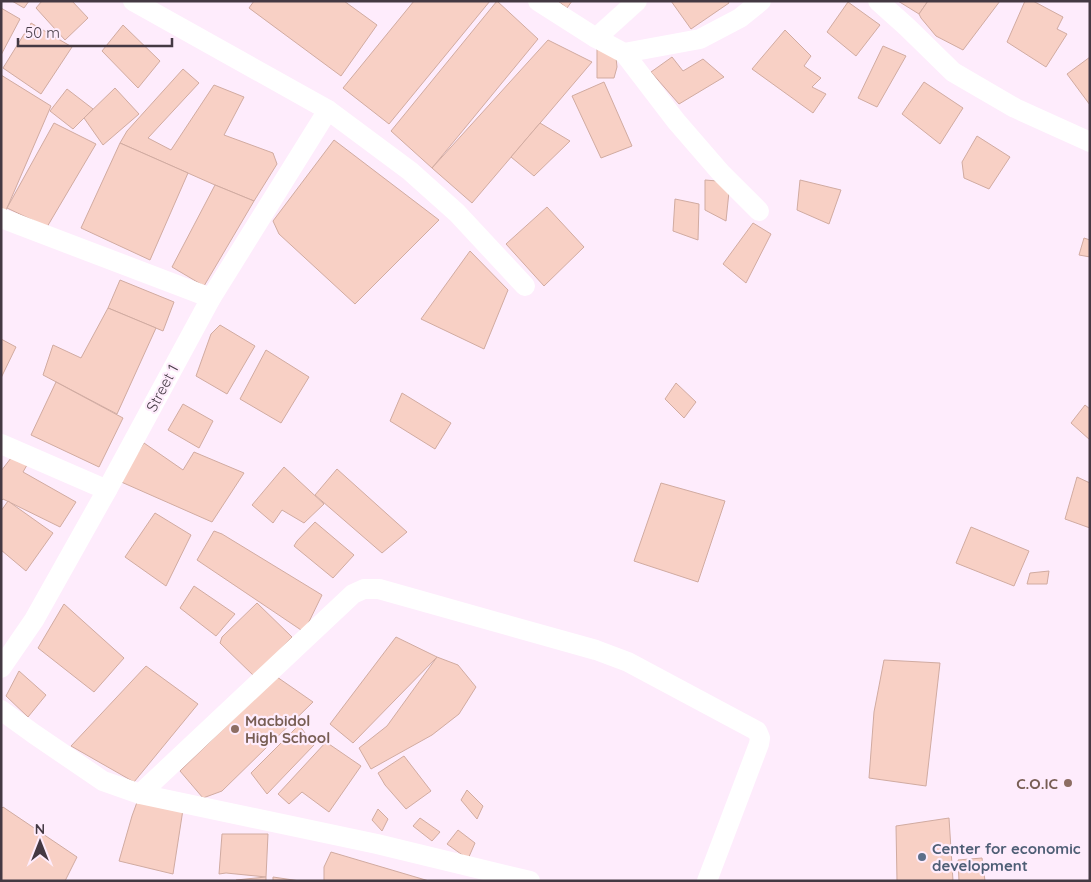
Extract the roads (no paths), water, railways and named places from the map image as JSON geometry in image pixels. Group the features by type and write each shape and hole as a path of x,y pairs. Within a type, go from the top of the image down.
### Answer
{"street":[{"path":"133,1 328,110 410,171 457,213 525,286"},
{"path":"538,1 596,38 624,53 676,121 759,211"},
{"path":"596,38 637,1"},
{"path":"624,53 700,39 740,18 761,1"},
{"path":"878,1 953,72 1015,108 1090,142"},
{"name":"Street 1","path":"1,668 34,620 211,298 328,110"},
{"path":"1,218 211,298"},
{"path":"1,444 107,490"},
{"path":"140,794 352,594 364,589 379,589 586,647 628,662 756,731 760,738 759,744 707,881"},
{"path":"1,710 103,781 140,794 377,844 530,881"}],"place":[{"name":"Macbidol High School","path":"235,729"},
{"name":"C.O.IC","path":"1068,783"},
{"name":"Center for economic development","path":"922,857"}]}
